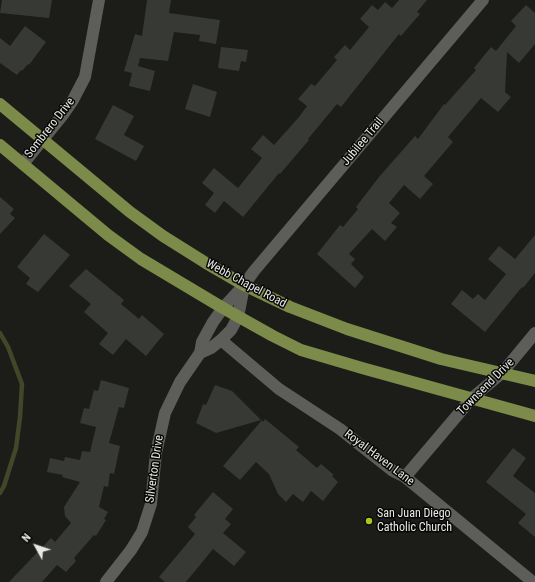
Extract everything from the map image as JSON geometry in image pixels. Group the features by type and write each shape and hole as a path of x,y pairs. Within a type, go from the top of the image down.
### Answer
{"main road":[{"name":"Webb Chapel Road","path":"0,104 130,212 163,236 244,285 290,307 347,329 442,359 535,381"},
{"path":"0,145 108,235 141,259 238,317 301,350 535,416"}],"street":[{"name":"Sombrero Drive","path":"23,164 62,116 73,100 85,77 99,0"},
{"name":"Jubilee Trail","path":"244,285 254,271 482,0"},
{"name":"Silverton Drive","path":"106,582 132,550 142,532 151,504 156,453 165,413 180,382 200,353 202,342 223,308 244,285"},
{"name":"Silverton Drive","path":"200,353 211,348 231,330 238,317 244,285"},
{"name":"Townsend Drive","path":"405,477 472,398 502,373 535,334"},
{"name":"Royal Haven Lane","path":"221,340 279,388 340,429 393,471 405,477 533,582"}],"building":[{"path":"2,0 52,0 49,18 0,13"},
{"path":"147,0 171,0 169,13 220,20 216,44 199,41 200,35 174,32 168,61 140,58 138,66 155,71 150,91 129,86 132,73 124,71 135,34 142,36"},
{"path":"399,0 427,0 417,12 420,14 401,36 399,34 341,107 337,104 308,139 309,140 280,174 279,173 243,217 224,201 215,213 205,205 214,193 202,183 214,168 238,188 262,158 251,149 263,135 274,145 299,117 307,106 298,99 311,84 315,86 337,60 334,57 345,45 350,50 369,27 360,19 372,5 378,10 385,2 392,8"},
{"path":"526,5 535,13 535,44 519,63 507,52 505,92 511,97 498,112 481,98 448,137 453,142 424,176 433,184 420,199 404,185 389,203 400,213 391,223 397,227 385,241 372,229 349,254 355,259 351,264 364,277 355,288 317,254 340,225 343,227 358,209 356,207 379,177 415,136 418,139 444,104 445,105 476,70 474,68 491,47 496,51 516,26 511,21"},
{"path":"25,26 46,42 29,65 28,64 17,75 0,63 0,38 10,46"},
{"path":"221,47 248,50 246,62 241,61 239,71 218,68"},
{"path":"193,84 217,92 210,117 185,109"},
{"path":"113,105 134,116 124,135 144,146 136,161 95,139"},
{"path":"0,197 14,209 10,214 15,218 0,234"},
{"path":"44,234 70,255 38,292 26,284 30,278 17,267"},
{"path":"535,235 535,273 485,332 451,304 462,290 473,299 478,294 485,300 506,274 488,259 499,246 515,259"},
{"path":"86,269 124,300 121,304 139,319 142,315 164,334 146,356 126,339 113,355 99,344 108,333 84,312 91,304 69,286"},
{"path":"101,380 129,388 124,408 119,407 109,443 120,446 114,474 110,473 108,487 104,486 99,507 108,512 104,519 106,520 96,536 94,535 74,558 76,561 66,572 57,565 42,582 9,582 51,538 55,542 71,523 65,516 64,507 80,482 62,477 63,475 47,472 50,458 64,461 65,457 80,460 82,451 90,452 96,427 80,423 84,408 89,409 94,390 98,391"},
{"path":"215,385 232,391 261,420 216,433 196,423 203,404 206,405"},
{"path":"265,419 299,447 296,450 317,468 321,464 334,475 332,476 338,482 323,501 311,491 303,502 293,494 286,502 278,494 269,474 256,462 240,480 223,466 262,420 263,422"},
{"path":"513,448 526,458 513,476 535,493 535,537 518,523 526,514 486,482"},
{"path":"213,492 233,509 225,519 231,524 223,533 246,552 234,566 213,549 186,582 165,582 159,577 195,534 188,527 196,517 194,515"}],"waterway":[{"path":"0,333 8,347 22,384 16,448 4,486 0,493"}],"place":[{"name":"San Juan Diego Catholic Church","path":"369,521"}]}
